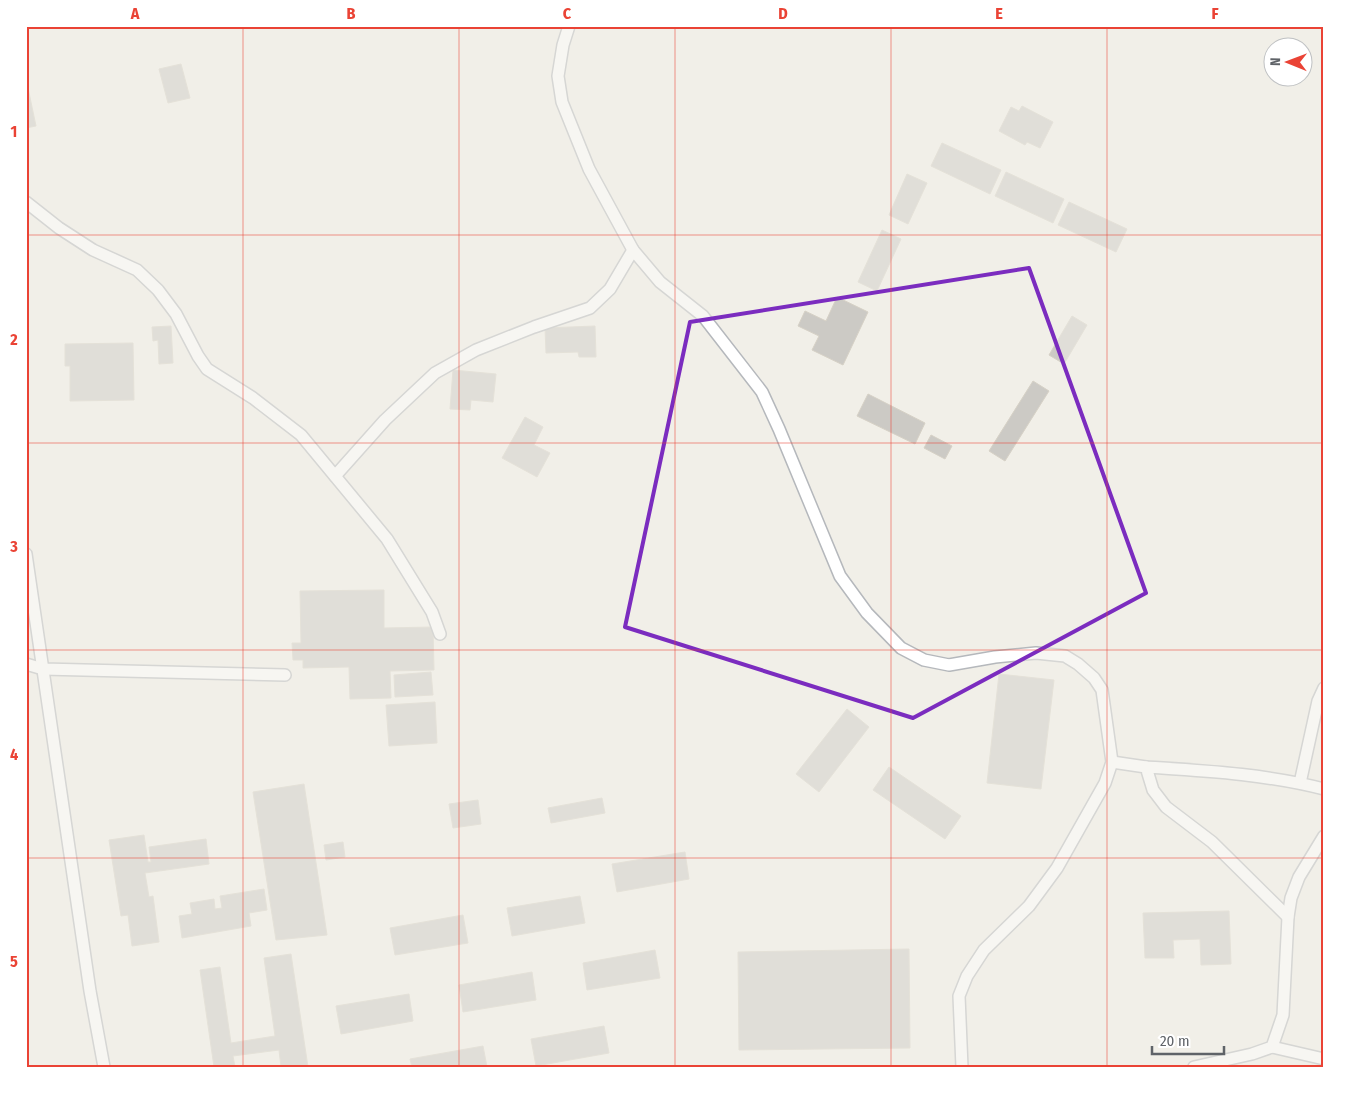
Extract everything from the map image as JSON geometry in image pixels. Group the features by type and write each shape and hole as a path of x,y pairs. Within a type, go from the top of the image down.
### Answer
{"lane":[{"path":"569,26 563,45 558,76 562,102 589,169 633,250 660,282 704,316 762,392 840,576 867,613 901,648 924,660 949,665 995,657 1036,653 1065,656 1094,678 1102,690 1112,762 1105,783 1057,868 1029,906 984,950 966,976 959,996 962,1067"},
{"path":"26,202 59,228 93,250 137,270 158,290 176,314 198,356 207,368 253,398 302,435 387,539 432,612 440,634"},
{"path":"335,476 384,420 435,373 476,350 534,327 590,308 610,289 633,250"},
{"path":"26,554 90,991 104,1067"},
{"path":"26,664 43,669 285,675"},
{"path":"1300,783 1318,702 1324,688"},
{"path":"1112,762 1146,767 1248,774 1300,783 1324,790"},
{"path":"1146,767 1153,790 1166,807 1212,842 1288,917"},
{"path":"1272,1047 1283,1015 1288,917 1291,898 1299,877 1324,836"},
{"path":"1194,1067 1252,1054 1272,1047 1324,1058"}],"highlighted area":[{"path":"1029,268 1146,593 913,718 625,627 690,322"}],"building":[{"path":"181,64 190,98 168,103 159,69"},
{"path":"26,88 28,88 36,126 26,128"},
{"path":"1022,106 1053,122 1040,148 1027,142 1025,145 999,131 1011,107 1019,111"},
{"path":"942,143 1001,170 990,194 931,166"},
{"path":"1006,172 1064,199 1053,223 995,196"},
{"path":"907,174 927,183 908,224 889,215"},
{"path":"1069,202 1127,229 1116,252 1058,225"},
{"path":"882,230 901,239 877,291 858,282"},
{"path":"837,297 868,312 843,365 812,350 819,336 798,326 805,311 826,321"},
{"path":"1072,316 1087,325 1064,364 1049,355"},
{"path":"171,326 173,363 159,364 158,340 153,341 152,327"},
{"path":"595,326 596,357 579,357 578,352 546,353 545,328"},
{"path":"133,343 134,400 70,401 70,366 65,366 65,344"},
{"path":"453,370 496,374 493,402 471,400 470,410 450,409"},
{"path":"1033,381 1049,391 1005,461 989,451"},
{"path":"868,394 925,423 915,444 857,416"},
{"path":"525,417 543,427 534,445 550,453 537,477 502,458"},
{"path":"931,435 952,446 945,459 924,448"},
{"path":"384,590 384,628 433,627 434,670 390,671 391,698 350,699 349,667 303,668 303,660 293,660 292,643 301,643 300,591"},
{"path":"431,672 433,695 395,697 394,675"},
{"path":"999,674 1054,680 1041,789 987,783"},
{"path":"435,702 437,743 389,746 386,705"},
{"path":"847,709 869,727 819,792 796,774"},
{"path":"889,767 961,816 945,839 873,790"},
{"path":"304,784 327,935 276,940 253,792"},
{"path":"602,798 605,813 551,823 548,808"},
{"path":"478,800 481,824 453,828 449,804"},
{"path":"144,835 148,862 151,862 149,847 206,839 209,864 145,873 149,897 153,896 159,942 132,946 128,915 121,916 109,840"},
{"path":"343,842 345,857 326,860 324,845"},
{"path":"685,852 689,879 617,892 612,864"},
{"path":"264,889 267,910 249,913 251,926 182,938 179,916 192,914 190,903 214,899 215,909 222,908 220,896"},
{"path":"580,896 585,923 512,936 507,908"},
{"path":"1229,911 1231,964 1201,965 1200,939 1173,940 1174,958 1145,958 1143,913"},
{"path":"463,915 468,943 395,955 390,928"},
{"path":"909,949 910,1048 739,1050 738,952"},
{"path":"655,950 660,978 587,990 583,963"},
{"path":"291,954 308,1067 281,1067 279,1050 233,1056 235,1067 214,1067 200,970 220,967 231,1043 275,1036 264,958"},
{"path":"532,972 536,1000 463,1012 459,985"},
{"path":"409,994 413,1021 341,1034 336,1006"},
{"path":"604,1026 609,1053 536,1066 531,1039"},
{"path":"483,1046 487,1067 412,1067 410,1059"}]}
